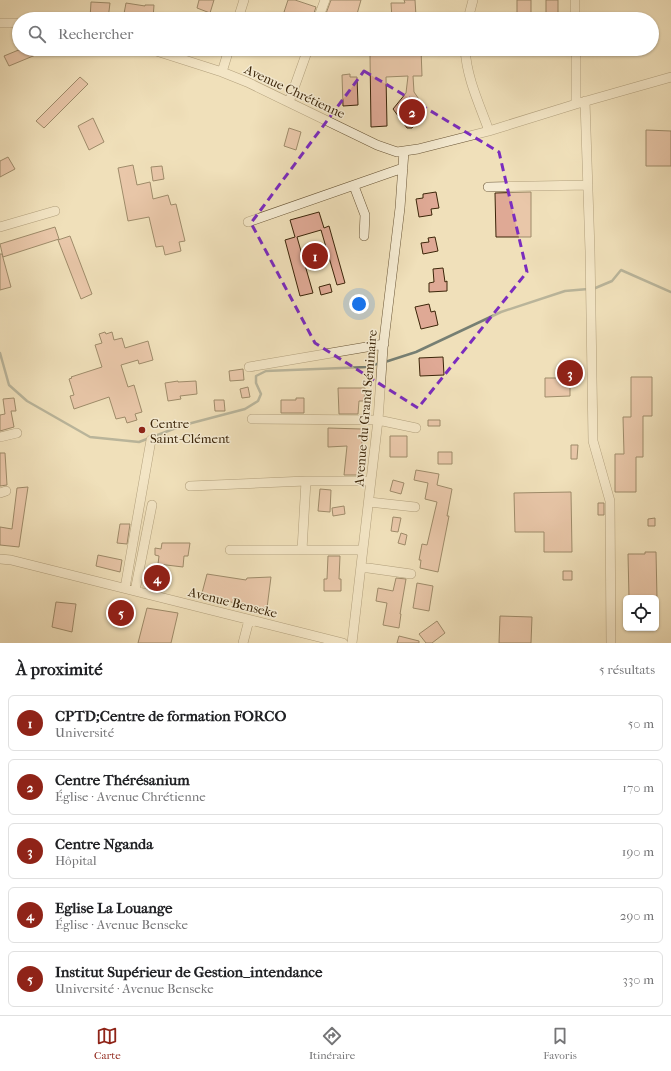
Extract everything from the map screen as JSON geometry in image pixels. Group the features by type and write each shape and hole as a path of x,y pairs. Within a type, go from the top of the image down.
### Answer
{"street":[{"path":"240,12 244,0"},
{"path":"321,12 325,0"},
{"path":"470,12 473,0"},
{"path":"575,0 575,12"},
{"path":"0,23 12,23"},
{"name":"Avenue Chrétienne","path":"172,56 222,72 289,102 377,145 397,152 418,149 490,131 581,102 671,77"},
{"path":"222,72 227,56"},
{"path":"289,102 305,56"},
{"path":"466,56 467,72 470,82 490,131"},
{"path":"577,56 588,186 592,441 608,494 610,512 611,643"},
{"name":"Avenue du Grand Séminaire","path":"352,643 378,420 384,346 400,208 404,151"},
{"path":"248,222 403,168"},
{"path":"354,186 365,215 364,236"},
{"path":"488,187 588,186"},
{"path":"0,227 54,210"},
{"path":"249,367 384,346"},
{"path":"252,419 378,420 416,428"},
{"path":"0,437 17,433"},
{"path":"125,588 151,440"},
{"path":"190,486 306,481 371,481"},
{"path":"302,550 306,481"},
{"path":"369,502 415,507"},
{"path":"135,591 152,505"},
{"path":"230,550 363,550"},
{"name":"Avenue Benseke","path":"0,559 12,560 343,643"},
{"path":"361,567 411,574"},
{"path":"243,643 248,620"}],"highlighted area":[{"path":"364,71 499,152 527,272 418,408 315,343 251,223"}],"building":[{"path":"199,0 214,0 210,12 197,8"},
{"path":"288,0 295,0 316,7 314,12 284,12"},
{"path":"331,0 361,0 358,12 327,12"},
{"path":"404,0 415,0 416,12 392,12 391,3 405,3"},
{"path":"517,0 531,0 531,12 517,12"},
{"path":"546,0 558,0 558,12 546,12"},
{"path":"91,2 110,3 109,12 90,12"},
{"path":"126,3 145,6 154,5 154,12 124,12"},
{"path":"12,53 12,56 33,56 9,66 4,56"},
{"path":"370,56 421,56 422,76 413,76 414,92 423,105 424,113 412,128 407,128 393,109 406,93 408,76 386,77 387,126 371,127"},
{"path":"350,74 350,77 357,77 358,105 343,106 342,75"},
{"path":"80,77 88,84 44,128 36,121"},
{"path":"93,118 104,142 89,150 78,126"},
{"path":"289,128 301,132 296,150 284,146"},
{"path":"646,130 671,131 671,166 646,166"},
{"path":"8,157 15,169 0,177 0,161"},
{"path":"133,165 137,185 150,182 153,199 168,195 171,205 176,204 185,241 179,242 181,251 165,255 163,246 156,247 149,217 128,221 118,168"},
{"path":"162,166 164,179 153,181 151,167"},
{"path":"436,192 439,208 431,209 432,215 419,217 416,199 423,198 423,194"},
{"path":"531,192 531,237 496,237 495,193"},
{"path":"319,212 324,228 329,226 345,283 337,285 321,230 297,237 313,293 300,296 285,240 295,237 290,220"},
{"path":"55,227 59,239 3,257 0,244"},
{"path":"70,236 92,294 81,299 58,240"},
{"path":"435,237 438,251 423,254 421,243 429,242 428,238"},
{"path":"0,254 2,254 11,287 0,290"},
{"path":"443,268 445,282 447,281 447,291 429,292 429,283 434,282 433,269"},
{"path":"330,284 332,292 321,295 319,287"},
{"path":"429,304 431,312 435,311 438,325 421,329 415,307"},
{"path":"105,332 106,334 112,332 114,340 122,338 125,348 148,341 153,360 139,364 138,360 121,365 128,387 134,385 142,412 135,414 137,420 127,423 125,417 116,419 109,397 74,409 70,396 74,395 69,379 102,367 95,345 102,343 99,334"},
{"path":"443,357 444,375 420,376 419,358"},
{"path":"243,369 244,380 230,381 229,371"},
{"path":"631,377 652,377 652,416 643,416 643,457 636,457 636,492 615,492 615,454 624,454 623,417 631,417"},
{"path":"545,378 570,378 570,396 545,397"},
{"path":"196,381 197,394 180,396 181,399 168,401 165,383"},
{"path":"248,387 250,397 242,398 240,389"},
{"path":"338,388 365,388 364,401 359,401 358,414 339,414"},
{"path":"14,398 16,411 11,411 14,427 0,431 0,415 5,414 3,399"},
{"path":"296,398 304,398 304,413 281,413 281,400 296,400"},
{"path":"214,400 224,400 225,411 215,411"},
{"path":"428,420 440,420 440,426 428,426"},
{"path":"328,428 362,429 362,445 358,475 344,475 347,446 328,447"},
{"path":"390,436 407,436 407,457 390,457"},
{"path":"571,445 578,445 577,459 571,459"},
{"path":"438,452 452,452 452,464 438,464"},
{"path":"0,453 5,453 7,485 0,486"},
{"path":"416,470 439,474 437,485 452,489 447,516 449,516 438,572 420,568 421,560 419,560 422,544 427,545 437,502 425,499 428,483 414,480"},
{"path":"393,480 404,483 401,494 390,491"},
{"path":"28,487 19,547 0,545 0,527 12,529 17,488"},
{"path":"320,489 331,490 330,512 318,511"},
{"path":"571,492 572,552 544,552 544,532 515,532 514,493"},
{"path":"598,503 604,503 604,515 598,515"},
{"path":"344,506 345,514 333,516 332,508"},
{"path":"393,517 401,518 398,532 391,531"},
{"path":"655,518 655,526 648,526 648,519"},
{"path":"120,524 130,524 127,544 117,543"},
{"path":"401,533 407,535 405,545 398,543"},
{"path":"162,543 190,543 188,556 184,556 183,567 158,564 159,556 155,555 155,548 161,549"},
{"path":"645,552 656,552 657,595 629,595 628,554 645,554"},
{"path":"98,555 122,560 120,572 96,566"},
{"path":"328,556 340,556 339,579 341,579 341,591 324,591 324,579 327,579"},
{"path":"563,571 572,571 572,580 563,580"},
{"path":"207,574 246,580 247,578 271,577 267,608 244,606 202,593"},
{"path":"396,578 406,579 399,628 383,625 387,603 376,601 378,588 393,591"},
{"path":"417,583 433,586 429,611 413,608"},
{"path":"56,602 76,604 72,632 52,627"},
{"path":"147,608 178,613 171,643 138,643"},
{"path":"500,616 532,617 531,643 499,643"},
{"path":"437,621 445,633 432,643 426,643 419,634"},
{"path":"399,636 419,641 419,643 397,643"}],"waterway":[{"path":"593,289 612,281 621,270 671,292"},
{"path":"385,362 416,352 501,312 565,291 588,289"},
{"path":"0,353 9,385 27,401 90,437 139,442 184,425 245,409 258,401 261,394 256,383 256,376 266,371 367,367 380,363"}],"place":[{"name":"Centre Thérésanium","path":"412,112"},
{"name":"CPTD;Centre de formation FORCO","path":"315,256"},
{"name":"Centre Nganda","path":"570,373"},
{"name":"Centre Saint-Clément","path":"142,430"},
{"name":"Eglise La Louange","path":"157,578"},
{"name":"Institut Supérieur de Gestion_intendance","path":"121,613"}]}
